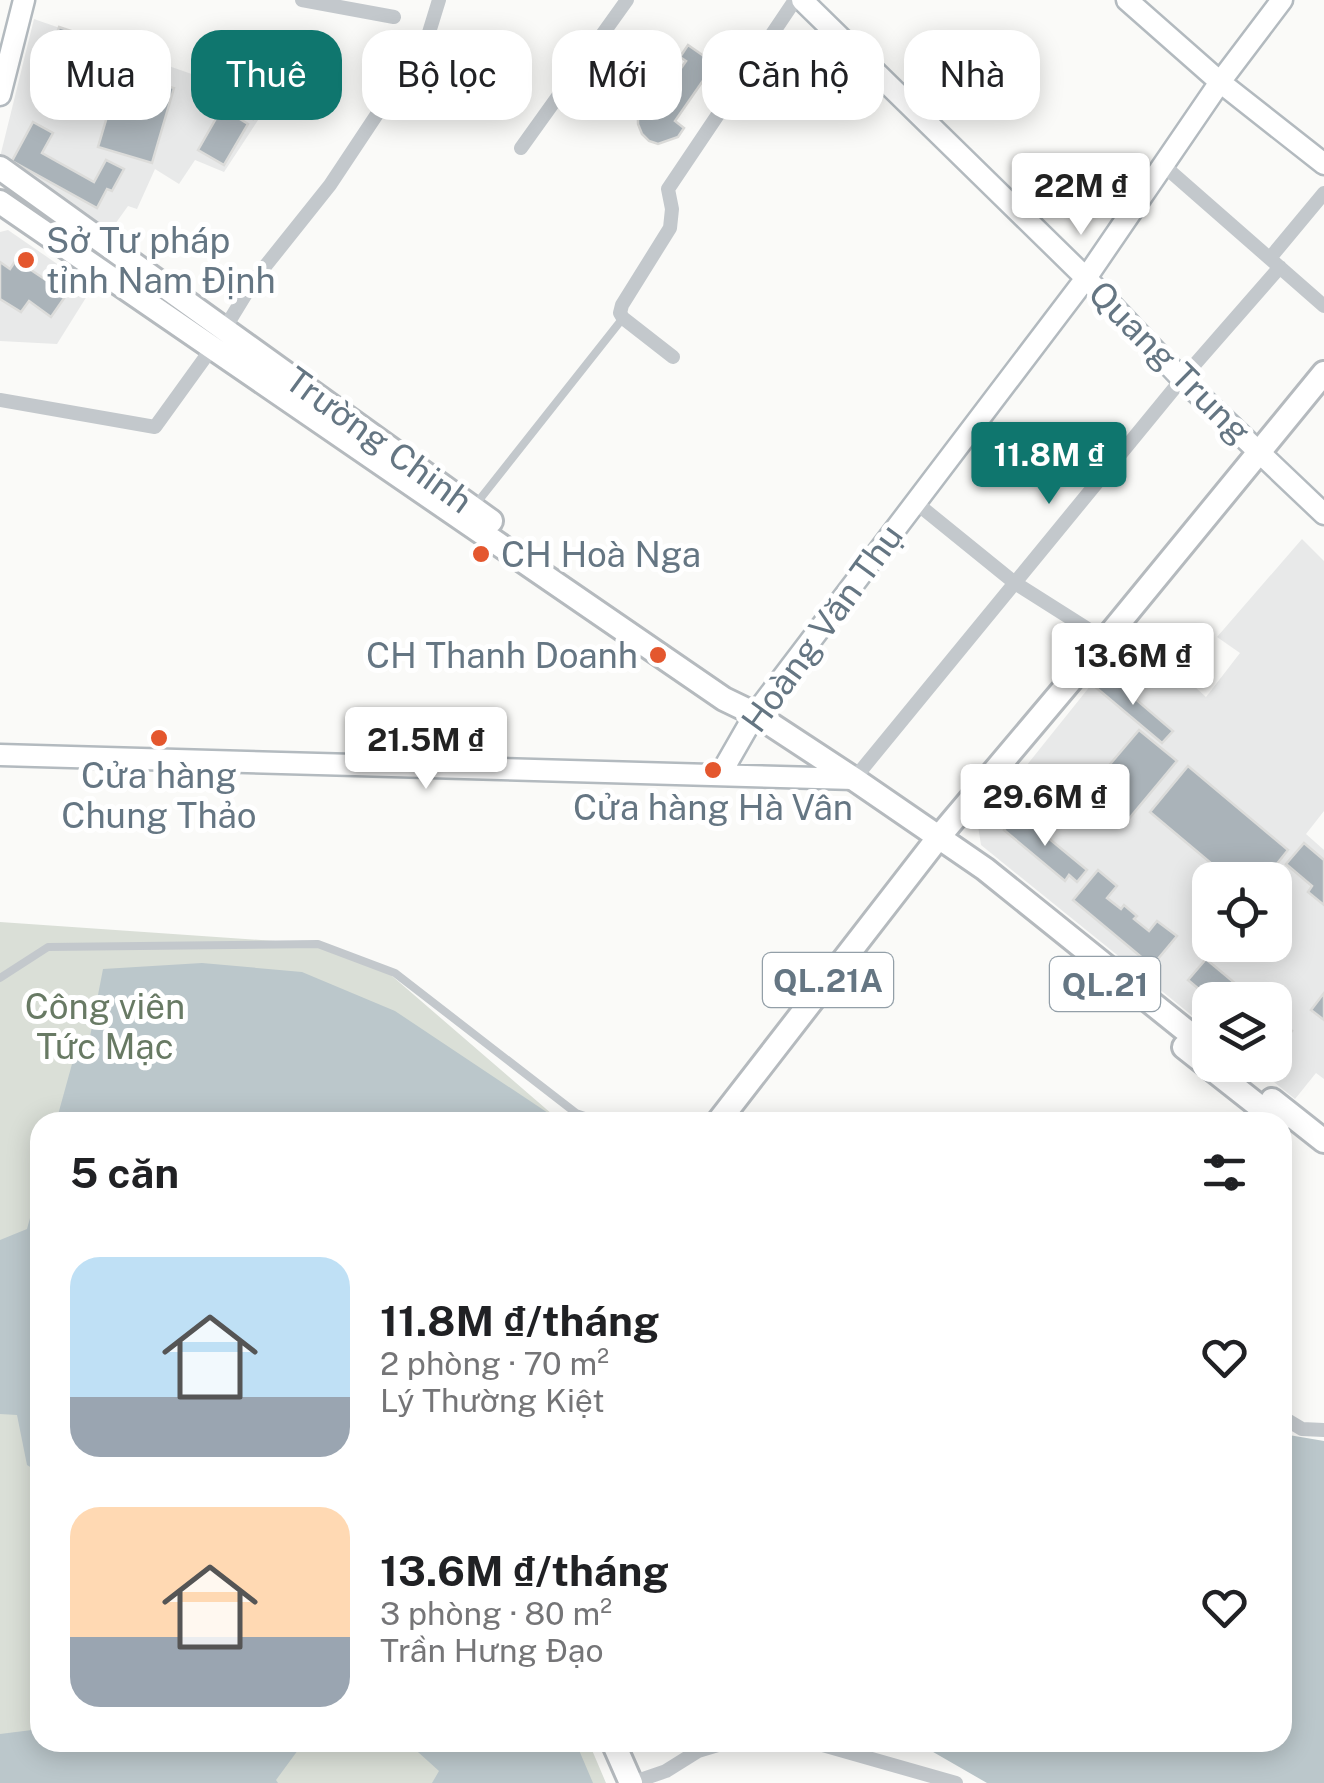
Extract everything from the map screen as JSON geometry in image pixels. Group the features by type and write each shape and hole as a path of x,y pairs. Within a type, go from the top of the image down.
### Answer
{"main road":[{"name":"Trường Chinh","path":"0,168 219,338 724,699 755,714 984,869 1192,1036"},
{"name":"Trường Chinh","path":"0,202 219,338 473,508 541,565"},
{"path":"938,838 1324,373"},
{"name":"Trường Chinh","path":"938,838 972,878 1266,1112"},
{"name":"QL.21A","path":"726,1112 938,838"},
{"path":"1250,1082 1287,1112"},
{"path":"1292,1116 1324,1142"},
{"name":"Trường Chinh","path":"1292,1133 1324,1158"},
{"path":"617,1752 631,1783"}],"street":[{"path":"0,95 24,0"},
{"path":"302,0 394,17"},
{"path":"0,400 155,427 256,279 330,185 427,39 440,0"},
{"path":"521,148 627,0"},
{"path":"673,357 623,318 622,305 670,228 668,189 799,0"},
{"name":"Quang Trung","path":"799,0 1324,514"},
{"path":"1127,0 1220,82 1324,164"},
{"name":"Hoàng Văn Thụ","path":"720,775 755,714 1086,278 1220,82 1282,0"},
{"path":"1163,166 1324,306"},
{"path":"0,754 854,779 1182,379 1324,193"},
{"path":"915,502 1015,583 1105,640"},
{"path":"1292,1423 1302,1429 1324,1430"},
{"path":"631,1783 666,1771 698,1752"},
{"path":"847,1752 956,1783"}],"lane":[{"path":"473,508 623,318"},
{"path":"0,978 48,948 318,944 395,973 575,1112"}],"shaded area":[{"path":"34,19 66,30 31,30"},
{"path":"30,35 30,120 171,120 171,67 191,74 191,120 258,120 224,172 195,160 179,184 155,169 137,209 128,206 108,234 0,157"},
{"name":"Sở Tư pháp tỉnh Nam Định","path":"8,230 92,288 57,344 0,341 0,232"},
{"path":"1302,539 1324,561 1324,811 1306,834 1324,850 1324,1079 1316,1073 1295,1099 1274,1082 1292,1082 1292,982 1192,982 1192,1015 981,845 978,826 1107,665 1138,634 1206,697 1240,653 1217,637"},
{"path":"202,963 302,972 395,1011 546,1112 59,1112 72,1064 88,1047 103,969"},
{"path":"30,1218 30,1467 17,1415 0,1414 0,1240 27,1229"},
{"path":"1292,1436 1324,1441 1324,1783 987,1783 933,1752 1292,1752"},
{"path":"30,1730 30,1752 297,1752 276,1780 278,1783 0,1783 0,1734"},
{"path":"418,1752 580,1752 593,1783 432,1783 439,1771"}],"green space":[{"name":"Công viên Tức Mạc","path":"0,922 318,944 384,969 550,1112 30,1112 30,1752 593,1752 606,1783 0,1783"}],"building":[{"path":"688,45 702,55 702,82 682,111 682,67 686,61 682,54"},
{"path":"106,120 165,120 152,163 98,147"},
{"path":"215,120 242,120 248,124 224,165 198,150"},
{"path":"638,120 676,120 684,128 678,137 658,144 642,134"},
{"path":"33,122 53,133 42,153 94,182 106,160 124,169 97,208 12,161"},
{"path":"16,260 67,294 51,317 29,301 21,312 0,299 0,262 10,269"},
{"path":"1100,677 1111,678 1173,731 1162,743 1093,685"},
{"path":"1139,730 1177,761 1127,821 1089,789"},
{"path":"1188,766 1288,850 1278,862 1210,862 1150,812"},
{"path":"1018,813 1087,870 1077,882 1069,875 1065,881 1004,830"},
{"path":"1304,843 1324,860 1324,905 1308,892 1312,886 1292,869 1292,862 1288,862"},
{"path":"1098,870 1117,886 1107,898 1121,909 1124,905 1149,931 1157,921 1177,936 1152,966 1073,900"},
{"path":"1203,962 1210,962 1233,982 1192,983 1188,980"},
{"path":"1324,993 1324,1020 1311,1010"}],"place":[{"name":"Sở Tư pháp tỉnh Nam Định","path":"26,260"},
{"name":"CH Hoà Nga","path":"481,554"},
{"name":"CH Thanh Doanh","path":"658,655"},
{"name":"Cửa hàng Chung Thảo","path":"159,738"},
{"name":"Cửa hàng Hà Vân","path":"713,770"}]}
